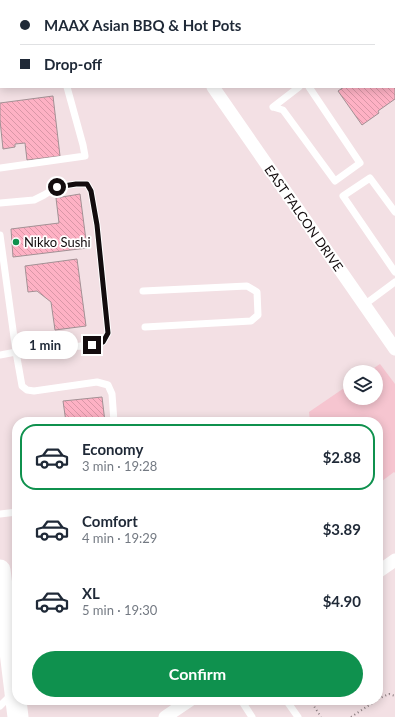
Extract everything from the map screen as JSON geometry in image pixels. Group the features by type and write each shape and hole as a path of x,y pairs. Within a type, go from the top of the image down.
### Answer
{"main road":[{"path":"0,570 12,668"},
{"path":"17,705 18,717"}],"street":[{"name":"EAST FALCON DRIVE","path":"214,88 395,349"},
{"path":"383,568 395,560"},
{"path":"165,717 183,705"}],"lane":[{"path":"0,168 85,156 67,88"},
{"path":"298,88 273,107 283,110 335,181 360,163 310,88"},
{"path":"395,212 370,178 343,196 395,272"},
{"path":"0,203 34,200 57,187 87,184 91,191 97,225 108,333 103,342 92,345 0,354"},
{"path":"0,235 22,386 28,390 34,391 97,382 108,386 112,394 114,417"},
{"path":"364,305 395,282"},
{"path":"143,291 247,286 257,292 258,315 251,320 145,327"},
{"path":"0,514 12,513"},
{"path":"0,706 12,695"},
{"path":"244,705 252,717"},
{"path":"290,705 298,717"}],"path":[{"path":"383,697 389,694 395,696"},
{"path":"313,705 321,717"},
{"path":"351,717 369,705"}],"shaded area":[{"path":"383,368 395,384 395,473 394,472 383,480 383,417 310,417 309,412 343,389 343,405 383,405"}],"building":[{"path":"342,88 395,88 395,99 362,125 338,91"},
{"path":"53,96 60,156 27,160 25,143 15,144 15,147 3,149 0,103"},
{"path":"80,194 87,248 13,257 11,229 59,223 56,198"},
{"path":"77,259 86,326 55,330 51,302 37,291 28,292 25,266"},
{"path":"102,397 104,417 65,417 63,401"}],"place":[{"name":"Nikko Sushi","path":"16,242"}],"route":[{"path":"57,187 87,184 91,191 97,225 108,333 103,342 92,345"}]}
